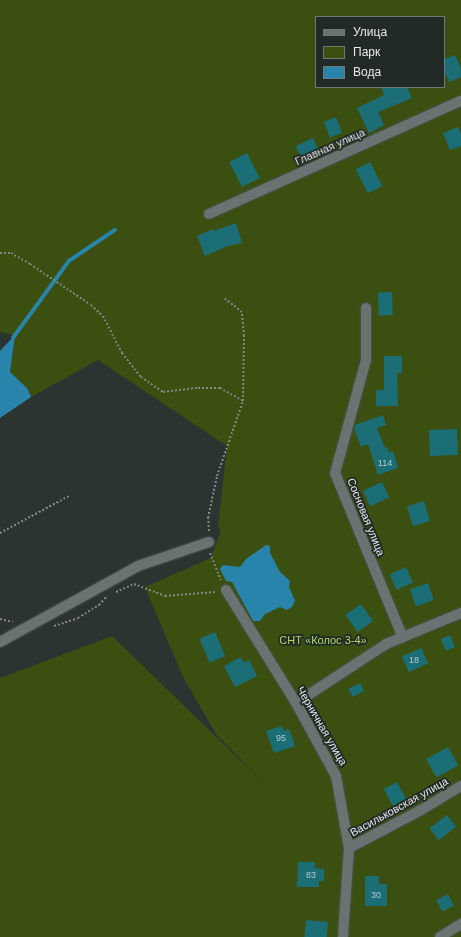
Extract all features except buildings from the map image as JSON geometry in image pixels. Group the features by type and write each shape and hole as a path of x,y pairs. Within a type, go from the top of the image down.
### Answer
{"street":[{"name":"Главная улица","path":"209,214 461,101"},
{"name":"Сосновая улица","path":"366,308 366,360 335,473 403,638"},
{"path":"0,642 138,566 209,542"},
{"name":"Черничная улица","path":"222,591 296,703 336,776 349,848 343,937"},
{"path":"296,703 386,644 461,613"},
{"name":"Васильковская улица","path":"349,848 421,810 461,786"},
{"path":"440,937 461,924"}],"path":[{"path":"0,253 11,253 91,305 103,316 122,353 141,376 163,392 198,388 220,388 243,401"},
{"path":"49,627 78,618 99,605 107,596 134,584 166,596 222,591 211,558 208,518 217,476 243,401 244,336 242,312 224,298"},
{"path":"0,533 69,496"},
{"path":"0,619 30,625"}],"green space":[{"name":"СНТ «Колос 3-4»","path":"0,0 461,0 461,937 0,937 0,678 112,636 267,786 216,734 183,677 145,587 211,558 221,530 218,527 227,446 98,360 31,397 27,388 10,372 15,335 0,332"}],"water":[{"path":"15,335 10,372 27,388 31,397 0,418 0,351"},
{"path":"266,545 270,546 270,553 280,572 290,581 289,587 295,601 292,607 287,610 280,607 265,614 260,621 253,621 232,582 226,581 220,569 223,565 240,567 246,559"}],"waterway":[{"path":"13,338 69,261 115,230"}]}
